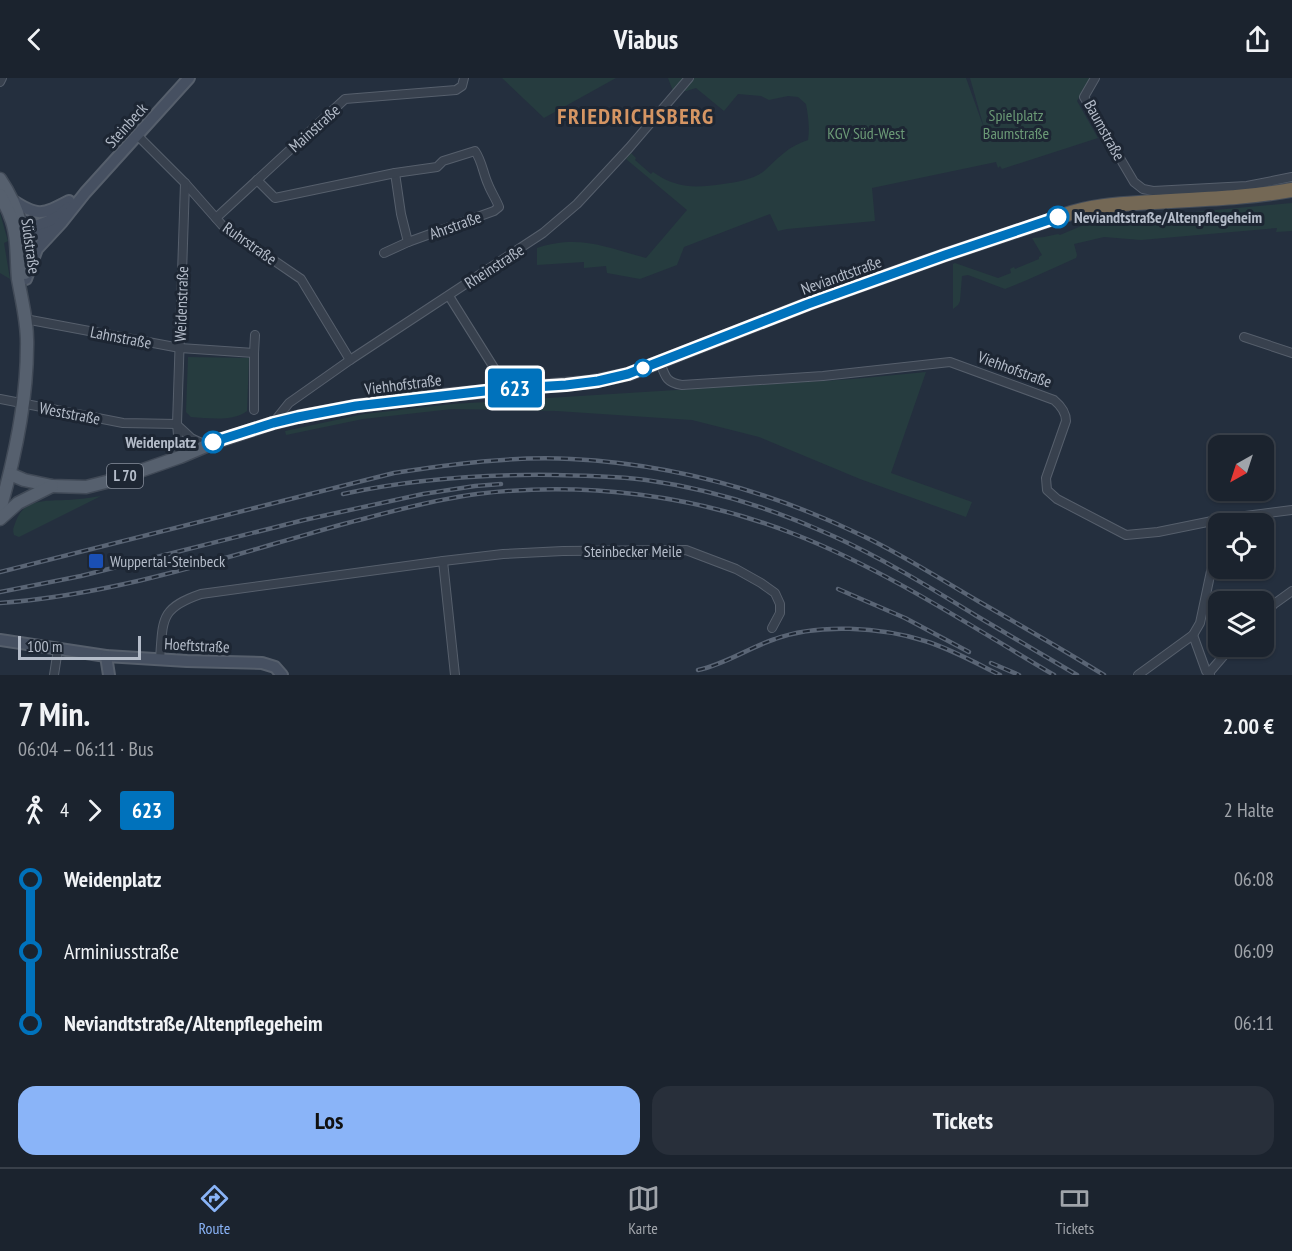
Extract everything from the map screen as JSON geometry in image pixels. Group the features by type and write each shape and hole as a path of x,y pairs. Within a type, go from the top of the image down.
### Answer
{"highway":[{"name":"L 70","path":"1062,216 1078,210 1127,204 1265,195 1292,190"},
{"name":"L 70","path":"1062,216 1266,203 1292,198"}],"main road":[{"name":"Steinbeck","path":"85,192 189,78"},
{"name":"Südstraße","path":"0,179 18,213 25,245 24,304 27,345 23,404 0,510"},
{"path":"12,200 29,211 41,212 53,209 85,192"},
{"path":"26,279 37,249 85,192"},
{"path":"16,246 22,233 30,227 51,220 71,206 85,192"},
{"name":"Südstraße","path":"0,195 11,217 18,279 24,304"},
{"name":"Neviandtstraße","path":"598,381 628,374 819,300 1062,216"},
{"path":"11,217 17,230 32,237 52,230 62,222"},
{"name":"Viehhofstraße","path":"9,474 52,486 86,487 180,457 273,423 298,417 356,406 502,389 598,381"},
{"path":"0,519 18,502 52,486"},
{"name":"Hoeftstraße","path":"0,640 106,656 262,663 275,667 282,675"},
{"path":"106,656 109,675"}],"street":[{"path":"0,82 2,78"},
{"name":"Mainstraße","path":"216,218 345,99 456,90 462,86 464,78"},
{"name":"Rheinstraße","path":"273,423 289,403 565,216 629,148 689,78"},
{"name":"Baumstraße","path":"1095,78 1084,98 1134,182 1143,189 1153,191 1247,186 1292,177"},
{"name":"Ruhrstraße","path":"137,135 185,183 222,225 302,279 350,360"},
{"name":"Ahrstraße","path":"257,180 275,198 395,173 437,167 443,161 474,151 480,159 488,185 499,207 494,211 384,253"},
{"name":"Ahrstraße","path":"395,173 408,242"},
{"name":"Weidenstraße","path":"180,457 177,425 185,183"},
{"path":"449,296 501,379 502,389"},
{"name":"Lahnstraße","path":"25,319 180,348 254,352"},
{"path":"254,410 255,335"},
{"path":"1244,337 1292,353"},
{"name":"Viehhofstraße","path":"660,362 669,381 682,385 823,376 950,362 1054,400 1063,409 1066,421 1046,484 1047,490 1057,499 1126,536 1208,523"},
{"name":"Weststraße","path":"0,399 123,423 177,425"},
{"path":"177,425 185,434 206,446"},
{"name":"Viehhofstraße","path":"1273,513 1292,510"},
{"name":"Steinbecker Meile","path":"160,658 162,631 168,612 185,600 201,594 443,561 538,552 686,550 736,569 775,593 780,604 780,613 772,628"},
{"path":"443,561 454,675"},
{"path":"1138,675 1193,635 1200,623 1209,579"},
{"path":"1274,604 1292,591"},
{"path":"1193,635 1209,674 1223,657"},
{"path":"54,675 58,649"}],"green space":[{"path":"502,78 616,78 544,118"},
{"path":"668,78 966,78 985,131 970,78 1090,78 1077,101 1098,138 1002,169 1000,166 998,168 996,162 872,188 875,221 778,231 770,214 684,247 677,265 640,279 607,273 606,266 584,268 584,262 537,265 537,248 566,242 605,246 646,258 687,210 626,159 631,153 636,158 635,160 651,174 653,172 670,182 687,186 704,186 754,177 789,149 808,140 806,104 798,97 788,96 769,100 761,96 738,94 724,111 696,88 673,91"},
{"path":"1292,203 1292,231 1276,232 1277,228 1141,240 1104,237 1074,244 1076,258 1005,289 968,275 962,276 960,301 953,309 953,264 998,278 1011,273 1010,269 1014,267 1015,269 1039,259 1042,255 1032,238 1060,235 1087,222"},
{"path":"0,213 8,241 4,243 10,279 0,273"},
{"name":"Weidenplatz","path":"188,357 249,358 247,411 228,418 191,417 186,412"},
{"path":"926,372 891,473 972,502 966,517 860,479 759,437 692,420 557,411 452,409 363,419 286,435 285,431 364,414 453,404 853,379"},
{"path":"101,496 19,537 14,535 16,521 25,508 31,505 45,501"}],"railway":[{"path":"0,572 394,473 504,460 549,458 609,462 647,467 721,483 829,520 907,559 1104,675"},
{"path":"343,494 422,481 530,475 635,479 694,489 741,501 788,517 851,545 905,573 1077,675"},
{"path":"0,592 81,576 304,520 423,494 501,484"},
{"path":"0,603 35,600 140,580 405,508 448,499 517,490 598,491 638,494 718,509 794,534 894,581 1054,675"},
{"path":"838,589 905,618 969,652"},
{"path":"698,670 792,634 850,629 908,636 925,641 954,652 1000,675"},
{"path":"991,663 1019,675"}],"bus line":[{"name":"623","path":"213,442 273,423 356,406 502,389 566,385 628,374 808,304 1058,217"}],"place":[{"name":"Neviandtstraße/Altenpflegeheim","path":"1058,217"},
{"name":"Weidenplatz","path":"213,442"},
{"name":"Wuppertal-Steinbeck","path":"96,561"}],"district":[{"name":"FRIEDRICHSBERG","path":"636,116"}],"park label":[{"name":"Spielplatz Baumstraße","path":"1016,124"},
{"name":"KGV Süd-West","path":"866,133"}]}
